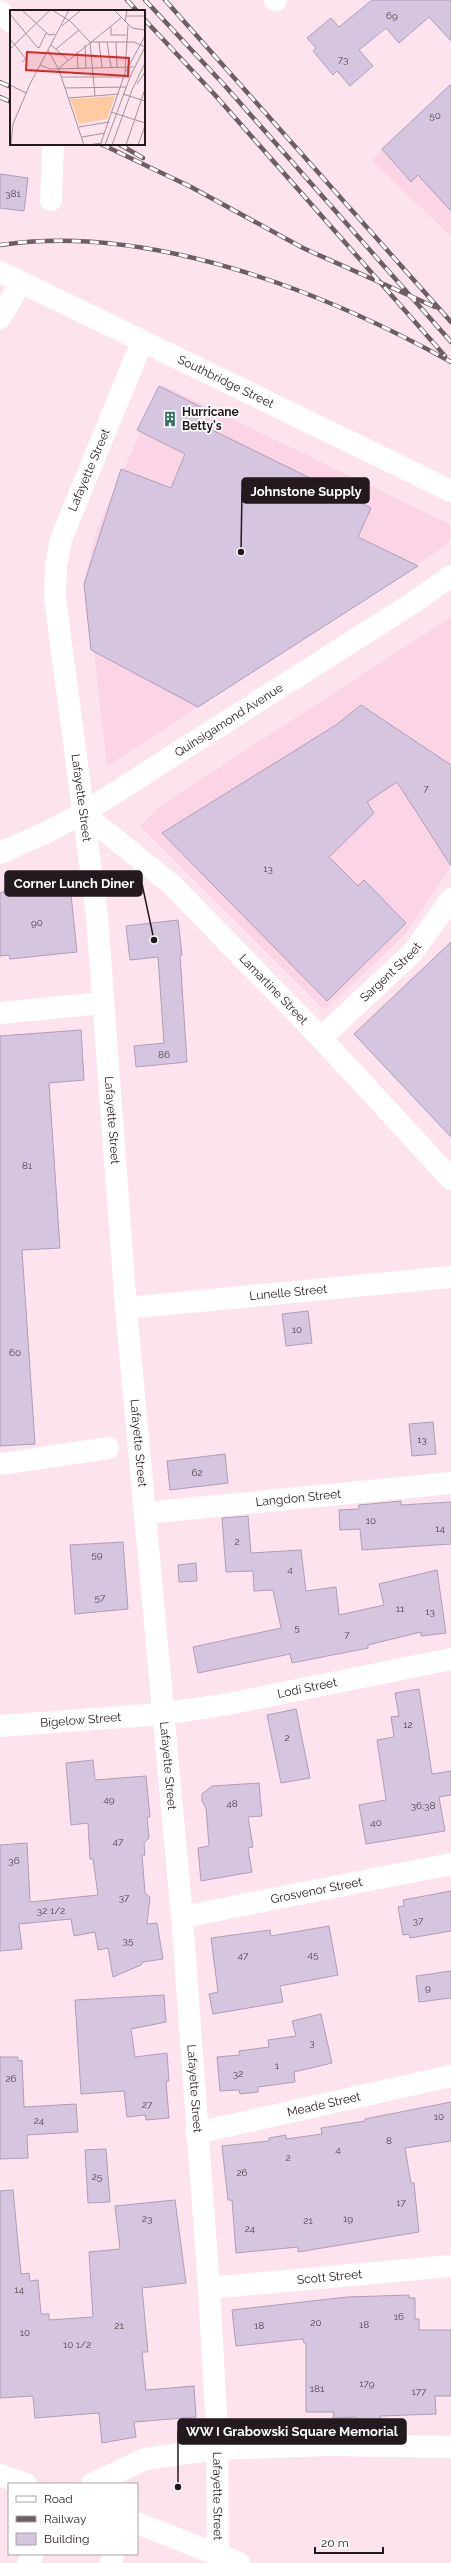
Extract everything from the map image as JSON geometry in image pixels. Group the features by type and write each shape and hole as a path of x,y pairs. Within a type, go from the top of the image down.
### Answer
{"street":[{"path":"0,12 10,21"},
{"path":"51,200 53,145"},
{"name":"Southbridge Street","path":"0,272 451,491"},
{"path":"0,318 21,282"},
{"name":"Lafayette Street","path":"142,342 66,526 56,566 56,615 94,895 126,1308 146,1513 162,1714 182,1916 196,2133 209,2288 217,2449 218,2559"},
{"name":"Quinsigamond Avenue","path":"0,853 47,832 83,813 411,604 451,576"},
{"name":"Lamartine Street","path":"83,813 172,885 321,1038 451,1179"},
{"name":"Sargent Street","path":"321,1038 413,952 451,899"},
{"path":"0,1013 103,1003"},
{"name":"Lunelle Street","path":"126,1308 451,1277"},
{"path":"0,1464 108,1448"},
{"name":"Langdon Street","path":"146,1513 451,1483"},
{"name":"Lodi Street","path":"162,1714 228,1704 451,1659"},
{"name":"Bigelow Street","path":"0,1726 162,1714"},
{"name":"Grosvenor Street","path":"182,1916 451,1864"},
{"name":"Meade Street","path":"196,2133 451,2076"},
{"name":"Scott Street","path":"209,2288 451,2266"},
{"path":"94,2483 145,2459 217,2449 328,2444 451,2447"},
{"path":"0,2475 23,2483"},
{"path":"138,2523 218,2559 239,2563"}],"shaded area":[{"path":"451,84 451,236 371,160"},
{"path":"162,385 449,524 451,534 448,544 107,766 86,585 87,570 94,539 103,515"},
{"path":"451,617 451,867 404,935 324,1010 140,826 163,804"}],"building":[{"path":"372,0 451,0 451,41 429,17 399,43 386,28 359,50 373,66 350,86 337,71 333,75 313,51 316,48 307,38 331,18 339,27"},
{"path":"451,84 451,211 418,175 411,182 382,149"},
{"path":"0,174 28,178 24,211 0,208"},
{"path":"159,386 203,408 196,422 371,508 358,537 418,566 198,707 91,650 84,584 121,469 171,488 185,454 137,430"},
{"path":"361,705 451,765 451,866 397,782 367,802 374,813 329,857 358,886 364,880 406,923 327,1001 162,833 336,725"},
{"path":"69,875 77,952 10,959 9,955 0,956 0,893 39,878"},
{"path":"178,920 182,955 180,955 187,1062 136,1067 134,1046 164,1043 158,957 130,960 126,926"},
{"path":"451,942 451,1137 354,1034"},
{"path":"81,1030 84,1080 49,1083 60,1248 22,1250 35,1444 0,1446 0,1036"},
{"path":"308,1311 312,1343 286,1346 282,1314"},
{"path":"433,1422 436,1454 412,1456 409,1424"},
{"path":"225,1454 228,1483 170,1490 167,1461"},
{"path":"401,1501 401,1505 451,1502 451,1544 362,1550 360,1529 340,1530 339,1510 359,1509 359,1505"},
{"path":"248,1516 251,1553 301,1550 306,1591 336,1587 339,1615 384,1605 379,1584 437,1570 446,1633 421,1636 421,1632 368,1645 368,1648 292,1663 290,1654 198,1673 193,1647 281,1628 273,1590 254,1591 253,1571 226,1572 222,1518"},
{"path":"123,1542 128,1609 75,1614 70,1545"},
{"path":"196,1563 197,1581 179,1582 178,1565"},
{"path":"419,1689 432,1774 451,1771 451,1795 439,1797 445,1831 366,1844 359,1805 386,1800 377,1740 394,1737 391,1717 399,1716 395,1693"},
{"path":"296,1709 310,1778 281,1783 267,1715"},
{"path":"93,1760 95,1780 146,1776 150,1817 147,1817 149,1838 144,1843 145,1855 142,1855 145,1893 150,1897 147,1924 157,1923 163,1959 143,1962 141,1965 113,1977 108,1948 98,1950 95,1932 74,1936 71,1919 19,1924 22,1949 0,1951 0,1845 27,1843 30,1902 98,1895 93,1859 90,1859 88,1823 71,1825 66,1763"},
{"path":"259,1783 262,1816 248,1817 253,1847 248,1848 252,1872 201,1881 198,1848 209,1846 206,1808 202,1801 202,1794 212,1786"},
{"path":"451,1891 451,1931 410,1938 409,1934 403,1935 398,1907 404,1906 403,1900"},
{"path":"329,1926 338,1975 280,1986 283,2002 213,2014 209,1994 218,1992 211,1938 270,1930 271,1936"},
{"path":"451,1971 451,1998 419,2002 416,1976"},
{"path":"164,1995 166,2022 131,2029 135,2057 167,2053 169,2081 166,2081 169,2118 146,2120 145,2115 127,2117 124,2091 81,2094 75,2000"},
{"path":"321,2014 332,2063 294,2072 295,2082 258,2087 258,2092 240,2094 239,2090 220,2091 217,2057 240,2055 239,2051 269,2047 268,2040 296,2036 292,2021"},
{"path":"0,2057 18,2057 18,2061 22,2060 24,2107 76,2104 78,2132 27,2135 28,2158 0,2159"},
{"path":"451,2102 451,2141 405,2148 411,2183 414,2183 419,2232 298,2252 298,2247 236,2253 232,2200 228,2200 222,2146 269,2141 269,2138 286,2135 286,2139 322,2134 321,2128 365,2121 365,2119"},
{"path":"106,2149 110,2202 88,2203 85,2150"},
{"path":"13,2190 21,2274 29,2273 30,2281 38,2280 41,2314 49,2314 49,2320 93,2317 89,2252 120,2249 115,2206 175,2200 186,2283 142,2288 148,2352 142,2352 146,2390 194,2386 196,2417 134,2422 136,2437 102,2443 99,2413 35,2418 33,2396 0,2398 0,2191"},
{"path":"409,2295 409,2298 415,2298 415,2319 419,2319 419,2330 451,2330 451,2396 435,2396 436,2414 380,2416 380,2422 356,2422 356,2417 333,2418 334,2412 306,2412 306,2343 304,2343 303,2339 236,2346 232,2310 347,2297"}],"railway":[{"path":"127,0 136,10"},
{"path":"145,0 226,87 451,342"},
{"path":"165,0 451,322"},
{"path":"145,20 215,95 445,356"},
{"path":"0,82 10,87"},
{"path":"0,97 10,102"},
{"path":"103,145 191,187 303,248 435,307"},
{"path":"121,145 143,158"},
{"path":"0,245 57,241 115,244 174,254 233,269 291,288 347,311 401,336 451,362"}],"place":[{"name":"Hurricane Betty's","path":"170,419"},
{"name":"Johnstone Supply","path":"241,552"},
{"name":"Corner Lunch Diner","path":"154,940"},
{"name":"WW I Grabowski Square Memorial","path":"178,2487"}]}
